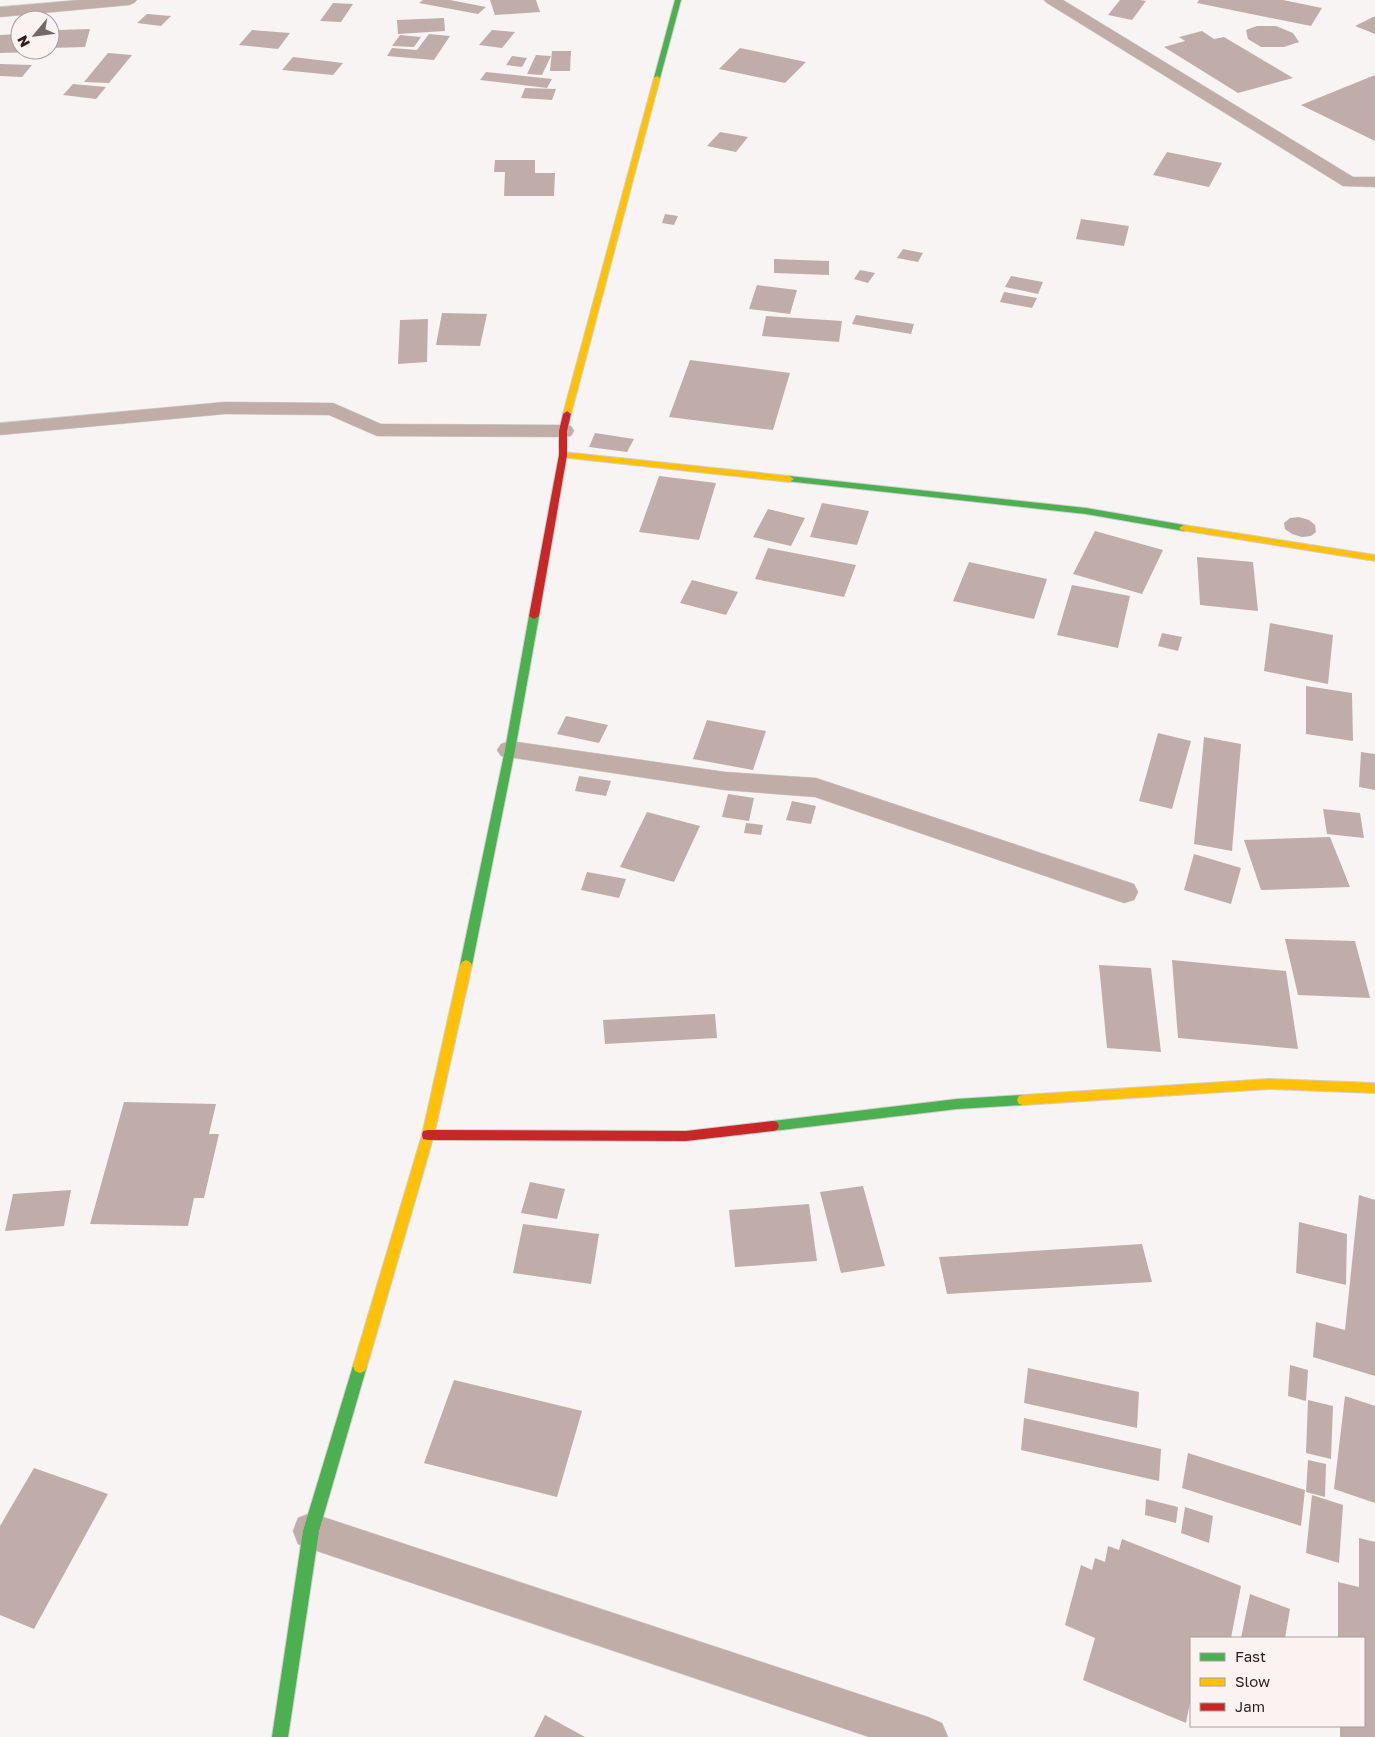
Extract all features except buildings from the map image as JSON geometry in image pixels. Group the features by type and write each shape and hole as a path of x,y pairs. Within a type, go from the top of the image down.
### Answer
{"street":[{"path":"0,12 129,0"},
{"path":"280,1737 311,1531 428,1135 484,882 510,750 563,455 563,431 678,0"},
{"path":"1052,0 1349,182 1375,182"},
{"path":"0,429 225,408 264,408 333,409 377,430 563,431"},
{"path":"563,455 1086,511 1375,558"},
{"path":"510,750 725,781 816,788 1124,892"},
{"path":"428,1135 686,1136 956,1104 1269,1084 1375,1088"},
{"path":"311,1531 928,1737"}],"traffic: fast":[{"path":"657,78 678,0"},
{"path":"789,479 1086,511 1184,528"},
{"path":"466,965 510,750 534,616"},
{"path":"773,1126 957,1104 1023,1100"},
{"path":"280,1737 311,1531 360,1366"}],"traffic: slow":[{"path":"567,414 657,78"},
{"path":"563,455 789,479"},
{"path":"1184,528 1375,558"},
{"path":"360,1366 428,1135 466,965"},
{"path":"1023,1100 1269,1084 1375,1088"}],"traffic: jam":[{"path":"534,616 563,455 563,431 567,414"},
{"path":"428,1135 686,1136 773,1126"}]}
